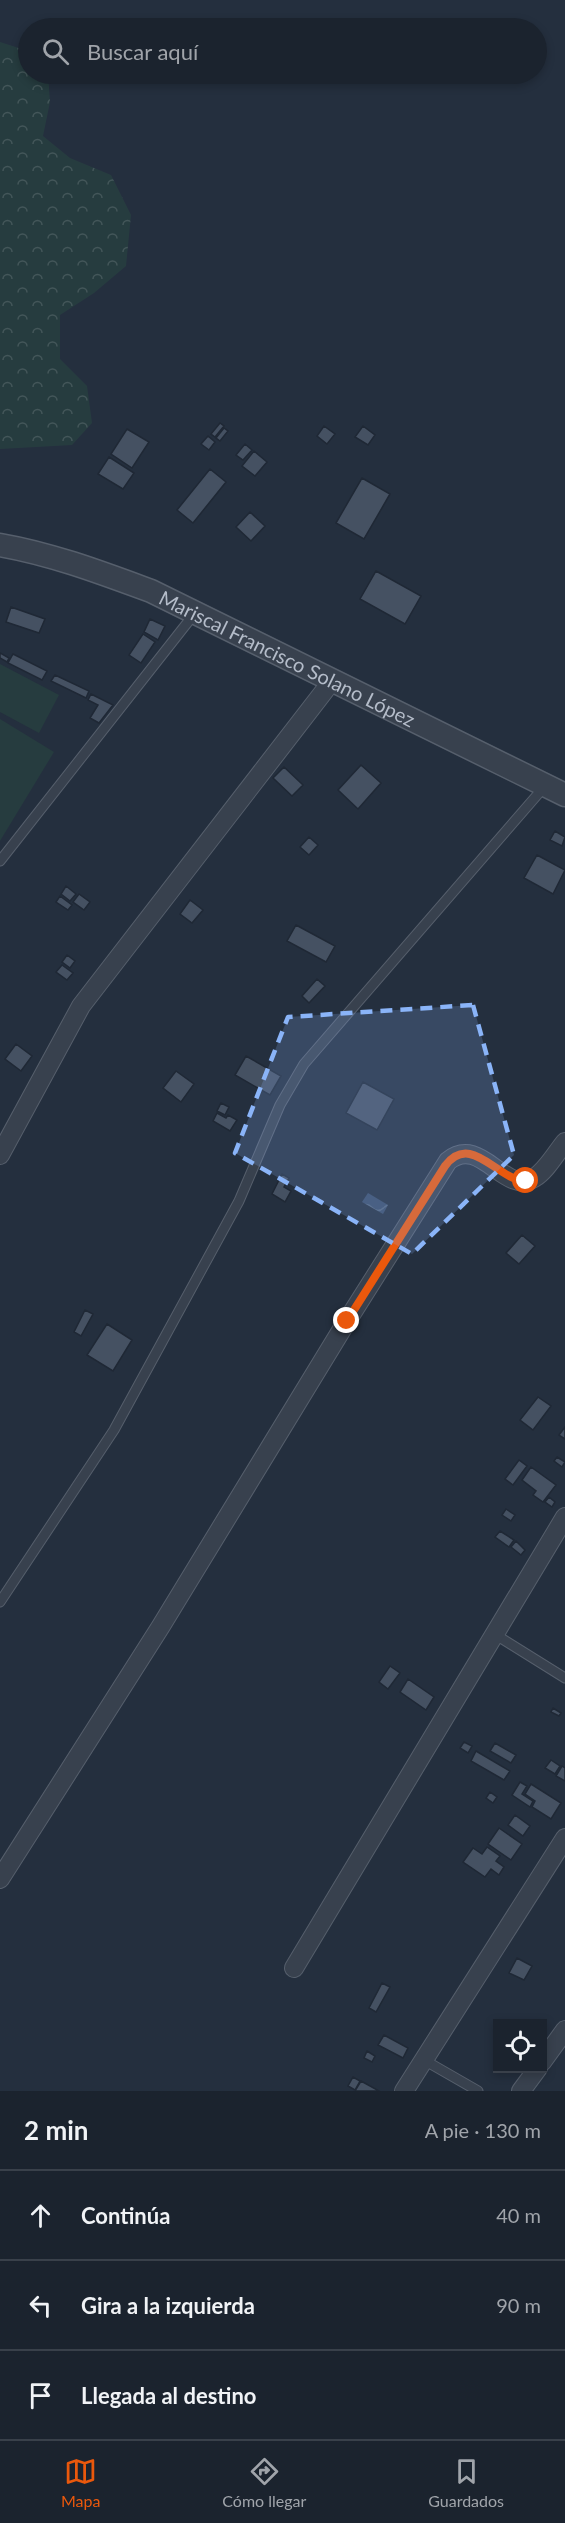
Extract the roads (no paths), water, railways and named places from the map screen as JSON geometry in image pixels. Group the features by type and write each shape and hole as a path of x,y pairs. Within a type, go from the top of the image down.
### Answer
{"street":[{"name":"Mariscal Francisco Solano López","path":"0,545 24,549 83,566 151,591 555,791"},
{"path":"0,1155 81,1006 332,681"},
{"path":"0,1879 161,1626 347,1321 448,1161 459,1155 472,1154 515,1180 526,1181 540,1174 565,1142"},
{"path":"294,1968 565,1517"},
{"path":"404,2091 565,1838"},
{"path":"547,2056 565,2030"},
{"path":"521,2091 534,2073"}],"lane":[{"path":"0,861 195,613"},
{"path":"0,1602 114,1430 239,1201 280,1105 304,1064 555,791"},
{"path":"496,1635 565,1678"},
{"path":"424,2060 478,2091"}],"water":[{"path":"368,1193 388,1205 383,1214 362,1202"}]}
